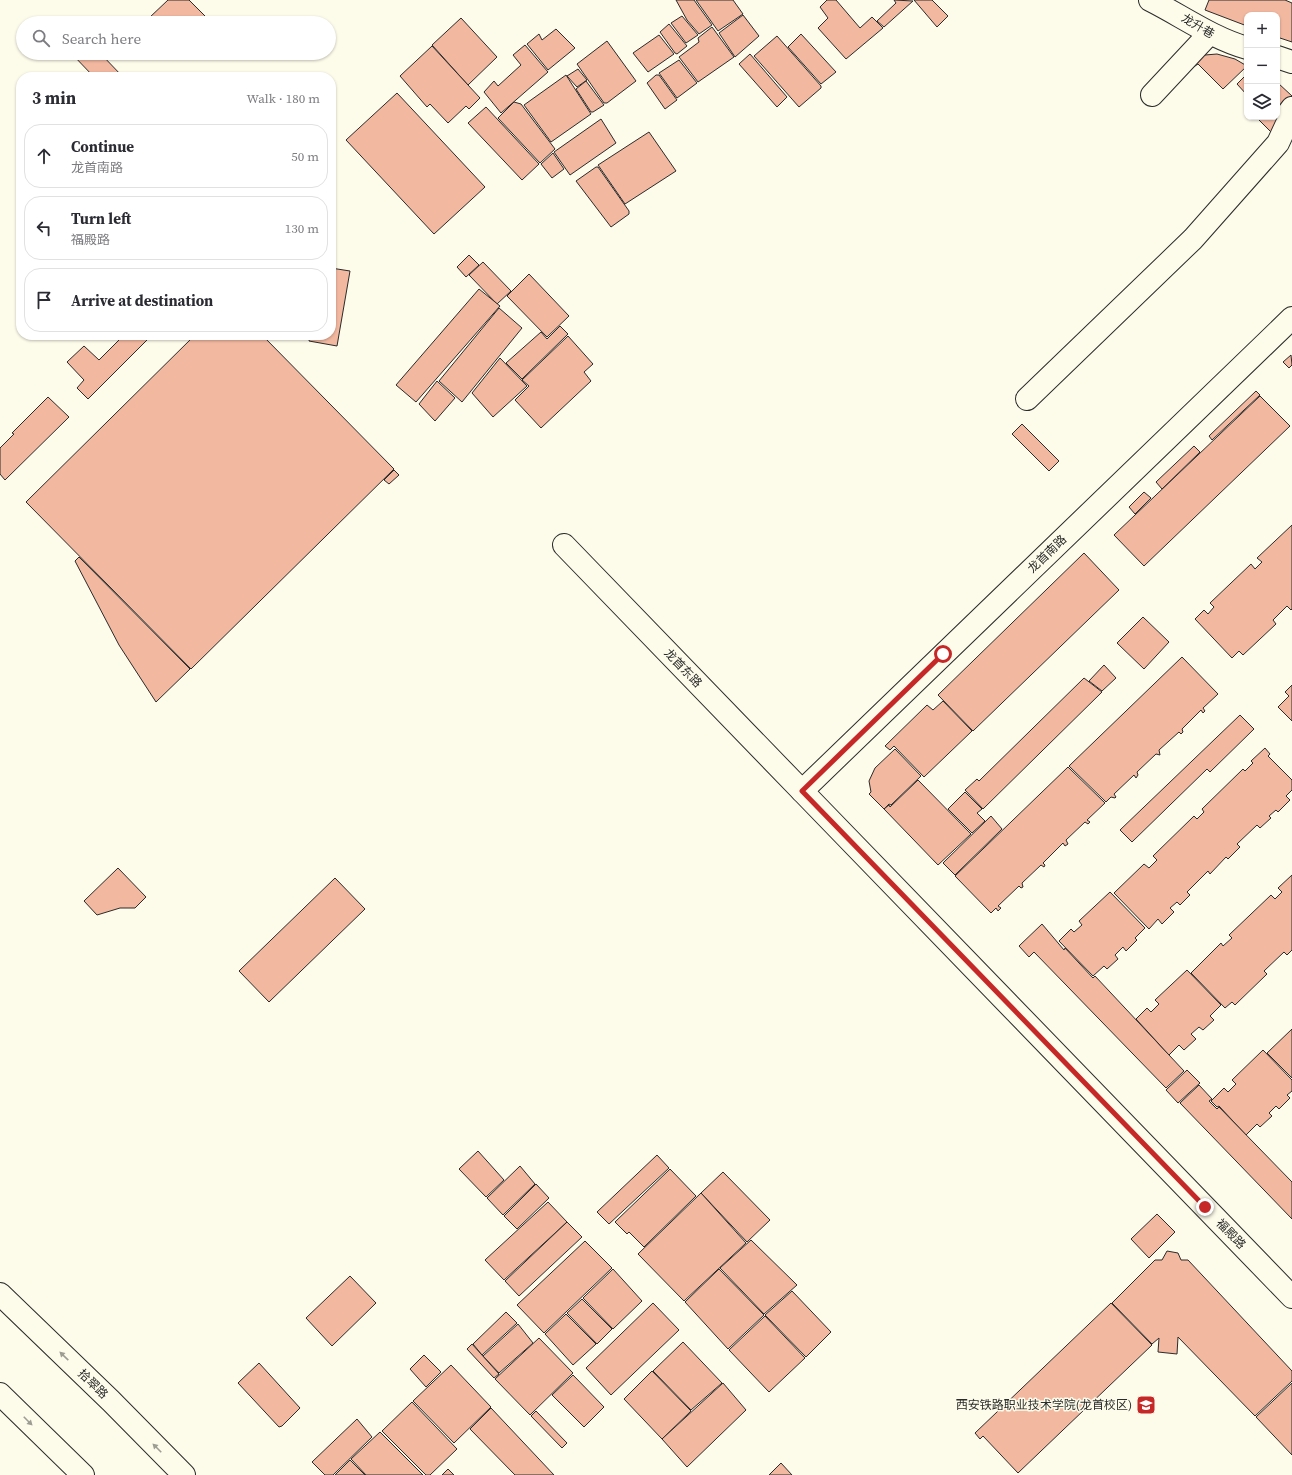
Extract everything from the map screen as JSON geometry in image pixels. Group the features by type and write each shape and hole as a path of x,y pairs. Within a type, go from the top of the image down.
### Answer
{"street":[{"name":"龙升巷","path":"1150,0 1180,15 1210,34 1244,47"},
{"path":"1152,95 1210,34"},
{"path":"1280,58 1292,62"},
{"path":"1027,399 1193,239 1278,143 1291,115 1288,112 1292,108"},
{"name":"龙首南路","path":"802,791 1292,318"},
{"name":"龙首东路","path":"564,545 802,791"},
{"name":"福殿路","path":"802,791 1292,1297"},
{"name":"拾翠路","path":"0,1294 111,1401 184,1475"},
{"path":"0,1394 83,1475"}],"building":[{"path":"168,0 189,0 205,16 151,16"},
{"path":"676,0 694,0 712,25 699,34 687,20"},
{"path":"696,0 733,0 743,14 718,31"},
{"path":"827,0 836,0 860,28 872,17 883,28 846,59 818,28 828,18 820,7"},
{"path":"894,0 913,1 884,27 877,21 896,3"},
{"path":"914,0 932,0 948,16 937,27"},
{"path":"1209,0 1285,0 1292,3 1292,42 1280,38 1280,12 1244,12 1244,25 1205,10"},
{"path":"743,15 759,36 735,57 719,33"},
{"path":"682,16 698,35 686,43 671,23"},
{"path":"461,18 497,57 468,85 432,45"},
{"path":"669,24 687,46 677,54 660,32"},
{"path":"712,27 734,57 698,82 679,57 699,42 698,38"},
{"path":"556,29 575,48 548,70 527,44 539,34 542,40"},
{"path":"801,34 836,72 821,84 788,47"},
{"path":"659,35 674,54 648,72 633,53"},
{"path":"777,36 821,86 821,88 799,107 754,56"},
{"path":"607,41 636,81 607,103 604,103 577,64"},
{"path":"525,45 548,72 501,113 484,92 494,81 498,86 521,65 513,55"},
{"path":"432,46 480,98 469,109 466,106 448,123 430,104 427,107 400,76"},
{"path":"750,54 787,97 777,107 739,64"},
{"path":"1217,54 1235,59 1244,64 1244,69 1223,89 1198,64 1192,68 1205,55"},
{"path":"78,60 107,60 118,72 89,72"},
{"path":"679,60 697,83 677,98 659,73"},
{"path":"578,69 587,80 577,87 567,76"},
{"path":"566,75 591,114 551,142 524,105"},
{"path":"656,75 659,75 677,100 665,109 647,83"},
{"path":"1244,77 1244,92 1237,84"},
{"path":"586,81 604,105 593,112 591,112 576,89"},
{"path":"1280,85 1292,96 1292,108 1271,132 1259,120 1280,120"},
{"path":"397,93 485,187 434,234 346,140"},
{"path":"514,102 521,104 555,149 540,163 498,118"},
{"path":"486,107 539,164 522,180 468,123"},
{"path":"601,119 616,143 570,175 554,152"},
{"path":"649,132 676,171 625,204 598,165"},
{"path":"553,153 564,169 552,178 541,164"},
{"path":"598,167 629,211 629,214 611,227 576,181"},
{"path":"469,255 479,265 466,277 457,267"},
{"path":"483,262 511,291 497,304 469,275"},
{"path":"336,269 350,271 337,346 309,341 336,340"},
{"path":"529,274 569,316 547,337 507,296"},
{"path":"479,289 500,306 416,402 396,385"},
{"path":"499,308 522,328 462,402 439,381"},
{"path":"560,326 568,334 522,379 506,363 541,332 547,339"},
{"path":"568,336 593,364 584,372 591,381 541,428 515,400 529,386 522,380"},
{"path":"119,340 147,340 88,399 77,388 84,380 67,362 84,346 99,360"},
{"path":"190,340 267,340 394,469 191,669 26,502"},
{"path":"1291,355 1292,365 1289,368 1283,362"},
{"path":"500,358 527,386 493,417 472,393"},
{"path":"437,381 455,398 435,421 419,404"},
{"path":"1256,391 1260,395 1212,440 1209,436"},
{"path":"1260,396 1290,426 1144,566 1114,535"},
{"path":"48,397 69,417 5,480 0,474 0,448 14,434 12,433"},
{"path":"1022,424 1059,461 1049,471 1012,434"},
{"path":"1194,446 1200,452 1162,489 1156,482"},
{"path":"394,470 399,475 389,484 384,480"},
{"path":"1144,492 1151,498 1135,514 1129,507"},
{"path":"1292,525 1292,609 1291,610 1287,606 1273,620 1276,624 1243,655 1239,651 1232,658 1195,619 1204,610 1208,614 1214,607 1210,603 1251,564 1255,569 1262,562 1257,558"},
{"path":"1084,553 1119,590 973,731 938,695"},
{"path":"79,557 190,669 156,702 119,645 75,561"},
{"path":"1143,617 1169,642 1144,669 1117,643"},
{"path":"1182,657 1218,694 1203,708 1205,711 1203,713 1201,710 1182,729 1183,732 1181,734 1179,732 1159,750 1160,755 1156,754 1137,772 1138,775 1136,778 1134,775 1114,794 1116,797 1115,798 1111,797 1106,802 1069,766"},
{"path":"1104,665 1116,678 1102,691 1089,681"},
{"path":"1084,678 1102,692 983,809 965,790 977,779 979,781"},
{"path":"1292,685 1292,721 1278,707 1289,696 1285,692"},
{"path":"943,701 972,731 924,777 894,746 890,750 885,746 927,705 933,710"},
{"path":"1240,715 1254,729 1210,772 1207,769 1132,842 1120,830"},
{"path":"1265,748 1270,754 1268,756 1292,780 1292,790 1286,796 1290,800 1278,812 1276,810 1269,816 1271,818 1260,828 1257,825 1237,844 1240,847 1228,859 1226,857 1210,874 1208,871 1187,892 1190,895 1180,905 1177,902 1170,908 1174,912 1162,924 1158,919 1149,929 1114,893 1144,864 1149,868 1157,860 1153,856 1194,816 1197,819 1204,812 1202,809 1243,769 1245,771 1253,763 1251,761"},
{"path":"895,749 921,776 891,805 889,804 884,809 869,794 871,792 869,781 875,768"},
{"path":"1068,767 1105,803 1087,820 1090,822 1088,824 1085,822 1066,840 1068,844 1065,846 1063,843 1043,863 1045,865 1044,867 1041,865 1022,883 1023,887 1021,888 1019,886 998,906 1001,908 998,911 996,908 991,913 955,876"},
{"path":"918,780 971,834 938,865 884,809 889,805 890,807"},
{"path":"965,792 982,809 977,813 985,821 972,833 948,809"},
{"path":"991,816 1002,829 955,875 943,863"},
{"path":"118,868 146,897 135,908 120,908 97,915 84,901"},
{"path":"1292,875 1292,950 1287,955 1284,952 1264,971 1267,974 1235,1005 1232,1002 1225,1008 1191,973 1221,943 1223,946 1232,938 1229,935 1271,895 1275,899 1282,892 1278,888"},
{"path":"335,878 365,909 269,1002 239,971"},
{"path":"1110,892 1145,928 1135,938 1137,940 1126,951 1123,947 1115,955 1118,959 1107,969 1104,966 1093,976 1059,941 1071,929 1074,932 1082,925 1079,921"},
{"path":"1042,924 1064,950 1065,948 1093,978 1095,976 1184,1071 1166,1088 1034,952 1029,957 1019,946"},
{"path":"1187,970 1221,1005 1210,1016 1214,1020 1203,1030 1199,1027 1191,1034 1196,1039 1184,1050 1179,1045 1169,1055 1136,1019 1147,1008 1151,1012 1159,1004 1155,1000"},
{"path":"1292,1029 1292,1078 1267,1053"},
{"path":"1263,1050 1292,1080 1292,1091 1287,1095 1290,1098 1279,1109 1276,1106 1269,1113 1272,1116 1260,1127 1257,1124 1246,1135 1219,1106 1217,1107 1211,1101 1224,1088 1228,1092 1236,1084 1232,1080"},
{"path":"1187,1070 1200,1083 1178,1103 1166,1090"},
{"path":"1199,1085 1212,1099 1209,1101 1217,1109 1219,1107 1292,1182 1292,1219 1180,1103"},
{"path":"478,1151 504,1180 486,1197 459,1169"},
{"path":"657,1155 669,1168 609,1224 597,1212"},
{"path":"520,1166 535,1184 503,1215 487,1198"},
{"path":"670,1169 696,1196 644,1247 629,1232 627,1234 615,1222"},
{"path":"723,1172 770,1220 747,1242 701,1193"},
{"path":"536,1184 549,1198 517,1229 504,1216"},
{"path":"701,1193 746,1243 684,1301 638,1254"},
{"path":"548,1202 567,1222 504,1280 485,1260"},
{"path":"1157,1214 1175,1232 1149,1258 1131,1239"},
{"path":"567,1222 582,1237 519,1296 505,1281"},
{"path":"751,1240 797,1285 764,1314 720,1268"},
{"path":"585,1241 612,1268 544,1333 517,1305"},
{"path":"1167,1251 1178,1253 1181,1260 1188,1260 1292,1371 1292,1381 1255,1416 1178,1337 1177,1354 1158,1352 1159,1338 1152,1344 1112,1303 1155,1260 1162,1260"},
{"path":"613,1269 642,1301 613,1329 583,1298"},
{"path":"719,1269 764,1315 728,1349 685,1302"},
{"path":"350,1276 376,1303 332,1346 306,1318"},
{"path":"792,1291 831,1332 806,1357 765,1315"},
{"path":"582,1299 612,1329 597,1344 567,1313"},
{"path":"653,1303 679,1330 611,1395 586,1368"},
{"path":"1111,1303 1152,1345 1018,1473 983,1436 980,1439 975,1433"},
{"path":"506,1312 517,1323 482,1355 473,1344"},
{"path":"566,1314 596,1344 573,1365 545,1334"},
{"path":"765,1316 805,1358 769,1392 729,1350"},
{"path":"518,1324 533,1343 499,1373 483,1356"},
{"path":"539,1338 573,1373 530,1415 495,1379"},
{"path":"683,1342 722,1383 691,1410 653,1371"},
{"path":"472,1344 499,1374 494,1378 467,1349"},
{"path":"424,1355 441,1372 426,1387 410,1369"},
{"path":"259,1363 300,1408 282,1426 279,1427 238,1383"},
{"path":"451,1365 491,1407 454,1443 413,1401"},
{"path":"652,1371 691,1411 662,1439 624,1399"},
{"path":"573,1375 604,1407 584,1427 552,1395"},
{"path":"723,1383 746,1410 687,1467 662,1439"},
{"path":"1292,1383 1292,1455 1256,1417"},
{"path":"412,1402 457,1449 430,1475 426,1475 382,1431"},
{"path":"491,1408 554,1475 515,1475 470,1429"},
{"path":"536,1411 567,1443 562,1448 531,1416"},
{"path":"357,1419 372,1437 333,1475 325,1475 312,1462"},
{"path":"380,1432 423,1475 366,1475 351,1459"},
{"path":"350,1460 365,1475 335,1475"},
{"path":"781,1463 792,1475 769,1475"},
{"path":"448,1469 454,1475 442,1475"}],"place":[{"name":"西安铁路职业技术学院(龙首校区)","path":"1146,1405"}],"route":[{"path":"943,654 802,791 1205,1207"}]}
